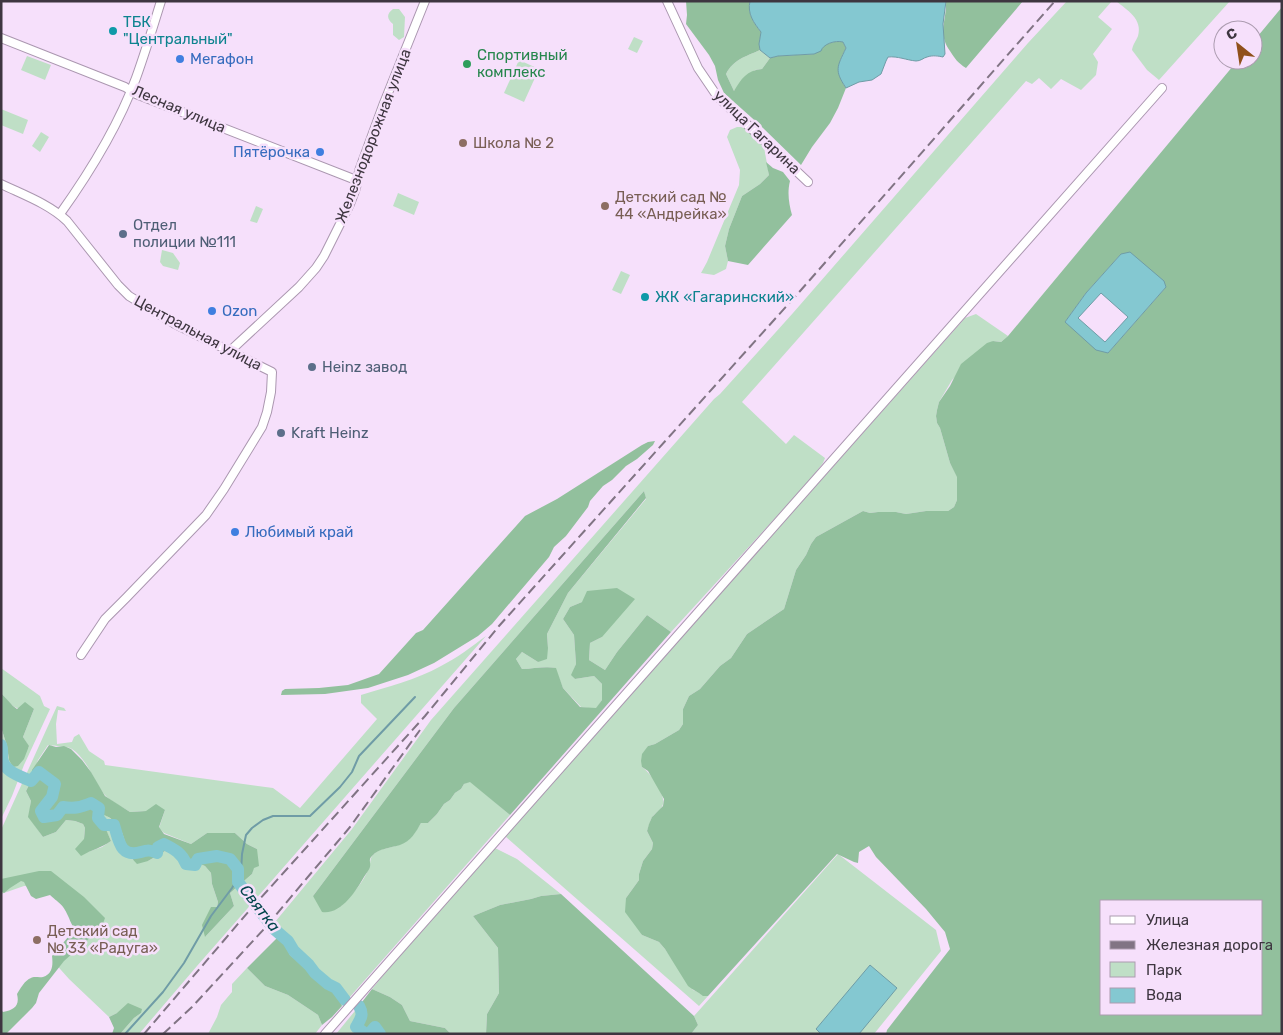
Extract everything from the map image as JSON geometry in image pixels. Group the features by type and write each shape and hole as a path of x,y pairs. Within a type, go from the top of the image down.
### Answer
{"street":[{"path":"60,214 104,147 131,91 161,1"},
{"name":"Железнодорожная улица","path":"230,351 299,287 324,256 350,204 356,188 359,171 384,103 425,1"},
{"name":"улица Гагарина","path":"667,1 698,68 716,96 808,182"},
{"name":"Лесная улица","path":"1,38 125,87 145,98 356,180"},
{"path":"326,1034 1162,88"},
{"name":"Центральная улица","path":"1,184 60,214 123,291 175,324 272,372 271,392 262,427 224,489 206,514 105,619 81,655"}],"green space":[{"path":"1067,1 1112,1 1098,17 1112,29 1093,54 1098,62 1096,75 1081,90 1061,79 1051,89 1039,78 1032,84 1026,81 742,402 786,444 794,435 825,458 810,480 671,632 647,615 605,670 589,660 590,643 602,637 582,602 570,607 563,619 574,635 576,664 572,675 575,679 594,676 602,684 602,700 596,709 581,707 563,688 555,668 522,669 516,659 522,652 538,662 548,648 547,634 568,593 646,499 644,491 454,708 313,896 341,906 364,879 371,857 374,854 408,840 421,823 428,823 464,784 470,781 510,815 342,1006 335,993 312,977 306,968 290,955 285,945 277,938 283,932 275,922 352,829 431,720"},
{"path":"1116,1 1230,1 1159,80 1147,70 1132,50 1138,36 1138,25 1133,15"},
{"path":"393,9 399,9 405,17 404,37 399,40 393,35 393,24 388,16"},
{"path":"634,37 643,41 637,53 628,49"},
{"path":"760,50 770,58 762,69 755,70 734,91 726,74 729,69 740,59"},
{"path":"27,56 51,65 45,80 21,70"},
{"path":"519,60 539,69 524,102 504,93"},
{"path":"1,109 28,120 23,134 1,125"},
{"path":"737,127 745,127 764,147 769,175 760,184 742,196 729,229 725,246 728,261 726,269 714,275 701,273 739,185 740,170 727,137 730,130"},
{"path":"41,132 49,137 40,152 32,146"},
{"path":"398,193 419,202 414,215 393,206"},
{"path":"256,206 263,209 257,223 250,221"},
{"path":"162,250 173,253 180,263 178,270 163,266 160,262"},
{"path":"621,271 630,275 621,294 612,290"},
{"path":"976,314 1008,336 1001,342 993,341 952,380 939,402 936,416 937,423 950,463 957,476 957,500 954,507 948,511 926,511 906,514 896,512 870,513 863,511 816,537 796,570 784,609 747,634 731,658 720,666 700,689 689,696 683,709 683,724 679,730 648,746 642,767 657,784 662,795 663,804 652,818 647,831 653,843 652,849 643,861 639,880 626,898 642,935 659,942 693,990 708,996 699,1006 505,836 965,318"},
{"path":"486,636 139,1034 120,1034 141,1013 117,1013 109,1017 53,961 92,920 50,887 24,886 1,894 1,830 57,706 64,708 66,711 58,710 56,724 57,744 72,742 74,737 79,734 89,751 104,761 105,765 273,788 300,808 377,719 361,703 361,695 401,683 431,671 464,652","holes":["48,745 69,748 77,753 106,796 130,812 165,810 159,828 164,833 191,844 207,833 235,833 247,844 257,849 252,874 230,893 234,906 205,937 218,902 212,884 211,873 205,866 200,864 187,869 174,855 165,851 148,861 133,860 120,827 113,820 98,813 111,841 102,847 88,852 84,839 85,828 83,824 75,821 66,820 56,832 43,837 29,817 31,801 26,791 38,760"]},
{"path":"1,668 40,696 44,706 50,709 1,819 1,727 9,760 29,747 23,737 34,709 15,707 1,693"},
{"path":"495,848 517,859 561,894 541,896 500,905 473,916 498,948 499,993 487,1014 486,1034 451,1034 445,1028 410,1021 402,1005 372,989 451,892"},
{"path":"838,854 936,930 941,951 874,1034 691,1034 698,1025 694,1016"},
{"path":"247,968 265,986 288,995 318,1015 322,1025 315,1034 208,1034 221,1005 232,992 232,984"},
{"path":"359,1006 361,1016 356,1027 366,1034 336,1034"}],"shaded area":[{"path":"686,1 750,1 750,14 761,32 760,50 740,59 729,69 726,74 734,91 745,76 752,71 762,69 770,58 814,54 826,44 838,41 843,42 846,48 841,59 839,73 846,88 830,123 801,165 724,93 718,80 715,66 709,55 686,24"},
{"path":"946,1 1023,1 966,68 953,56 944,38"},
{"path":"1282,7 1282,1034 886,1034 887,1030 950,949 945,932 926,909 876,857 869,846 859,852 858,863 837,854 708,996 703,996 688,986 665,949 659,942 642,935 625,912 626,898 639,880 643,861 652,849 653,843 647,831 649,824 652,817 663,806 664,799 648,771 642,767 642,754 648,746 679,730 683,724 683,709 689,696 700,689 720,666 731,658 747,634 784,609 796,570 816,537 863,511 870,513 896,512 906,514 926,511 948,511 954,507 957,500 957,477 950,463 937,423 936,416 939,402 950,386 961,364 987,343 993,341 1001,342 1230,70 1263,70 1263,30","holes":["1121,254 1166,287 1108,353 1065,322 1086,293"]},
{"path":"766,162 773,168 783,172 790,181 789,198 792,215 748,265 728,261 725,246 729,229 742,196 760,184 769,175"},
{"path":"655,441 637,459 603,486 590,501 588,507 566,536 554,547 549,557 492,624 478,636 434,663 408,675 368,688 325,694 281,695 285,689 348,685 379,674 416,633 423,630 525,516 557,499 642,445"},
{"path":"644,491 646,498 568,593 547,634 547,659 538,662 522,652 516,659 522,669 556,668 563,688 580,707 596,708 602,700 602,684 594,676 575,679 571,675 576,664 574,635 563,619 570,607 582,602 587,591 617,588 635,599 602,637 590,643 589,660 605,670 647,615 671,632 510,815 470,782 464,784 428,823 421,823 410,839 400,845 375,853 372,856 368,871 342,906 329,912 322,912 313,896 454,708"},
{"path":"1,693 17,709 25,702 34,709 23,737 29,746 24,759 18,766 13,767 9,760 1,727"},
{"path":"49,745 56,747 64,746 71,749 91,772 105,796 130,812 146,811 156,804 165,810 159,827 164,834 191,844 207,833 235,833 247,844 257,849 259,866 254,868 252,874 230,893 234,906 205,937 202,925 211,907 217,907 218,902 212,884 211,873 205,866 200,864 187,869 174,855 165,851 148,861 137,864 131,857 121,829 116,823 99,813 111,841 81,856 75,849 84,839 85,828 83,824 66,820 56,832 43,837 28,817 31,801 26,791 31,781 32,770"},
{"path":"39,871 51,871 84,897 105,918 102,926 64,961 39,993 36,1003 32,1008 6,1034 1,1034 1,1010 3,1012 15,1007 18,1002 17,994 32,977 43,977 49,974 52,956 74,930 63,907 50,895 36,899 31,896 24,882 21,881 4,893 1,891 1,879"},
{"path":"561,894 694,1016 698,1025 691,1034 486,1034 487,1014 499,993 498,948 473,916 500,905 541,896"},
{"path":"277,938 285,945 290,955 306,968 312,977 339,998 342,1006 322,1025 318,1015 288,995 265,986 247,968"},
{"path":"372,989 402,1005 410,1021 445,1028 451,1034 380,1034 375,1028 369,1034 366,1034 356,1027 361,1016 359,1006"},
{"path":"128,1003 142,1009 141,1013 120,1034 112,1034 114,1028 109,1017 117,1013"}],"water":[{"path":"750,1 946,1 943,24 945,54 943,57 931,56 919,61 888,57 881,74 872,80 859,82 846,88 838,72 839,64 846,48 843,42 830,43 814,54 770,58 760,50 761,32 750,14"},
{"path":"1130,252 1164,281 1166,287 1108,353 1096,350 1065,322 1086,293 1121,254","holes":["1101,293 1128,317 1105,342 1078,318"]},
{"path":"870,965 897,988 859,1034 821,1034 816,1029"}],"waterway":[{"path":"125,1034 163,992 184,963 211,916 232,888 241,873 246,835 252,828 273,816 310,816 340,787 352,772 359,756 415,697"},
{"name":"Святка","path":"1,745 3,763 9,770 31,781 39,772 55,784 52,797 41,811 44,817 57,815 63,807 71,808 91,803 99,808 98,818 104,825 114,825 121,847 129,853 149,851 157,853 158,847 164,844 180,854 186,864 195,865 198,859 217,856 230,859 238,869 238,882 274,929 288,941 294,951 315,973 336,988 345,1000"},
{"name":"Святка","path":"359,1006 361,1016 356,1027 366,1034"},
{"name":"Святка","path":"369,1034 375,1027 380,1034"}],"railway":[{"path":"144,1034 249,911 425,716 499,626 801,290 1055,1"},
{"path":"163,1034 192,1007 264,929 350,827 420,730"}],"place":[{"name":"ТБК \"Центральный\"","path":"113,31"},
{"name":"Мегафон","path":"180,59"},
{"name":"Спортивный комплекс","path":"467,64"},
{"name":"Школа № 2","path":"463,143"},
{"name":"Пятёрочка","path":"320,152"},
{"name":"Детский сад № 44 «Андрейка»","path":"605,206"},
{"name":"Отдел полиции №111","path":"123,234"},
{"name":"ЖК «Гагаринский»","path":"645,297"},
{"name":"Ozon","path":"212,311"},
{"name":"Heinz завод","path":"312,367"},
{"name":"Kraft Heinz","path":"281,433"},
{"name":"Любимый край","path":"235,532"},
{"name":"Детский сад № 33 «Радуга»","path":"37,940"}]}
